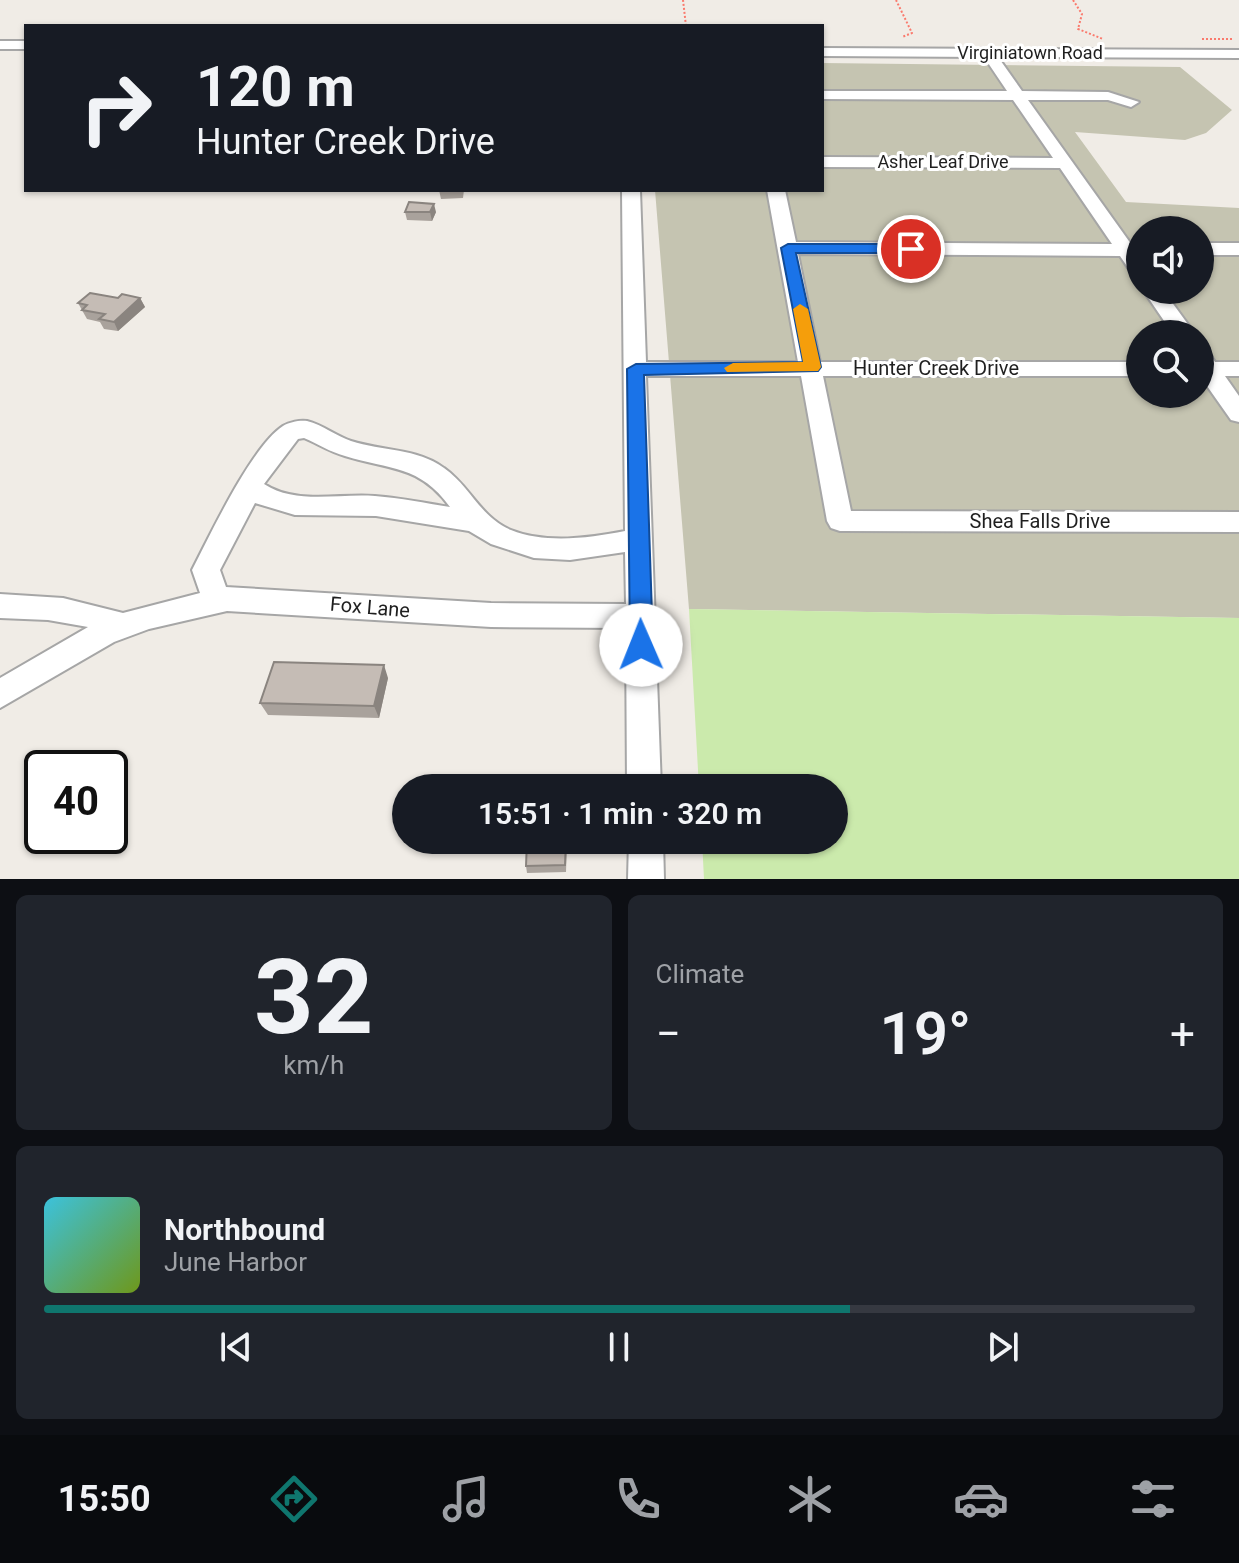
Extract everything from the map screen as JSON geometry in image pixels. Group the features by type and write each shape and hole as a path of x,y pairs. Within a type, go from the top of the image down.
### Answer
{"street":[{"path":"0,45 24,45"},
{"name":"Virginiatown Road","path":"824,52 1239,54"},
{"path":"988,53 1065,163 1126,241"},
{"path":"824,95 1108,96 1131,102"},
{"name":"Asher Leaf Drive","path":"824,162 1065,163"},
{"path":"631,192 644,774"},
{"path":"776,192 812,367"},
{"path":"788,248 1126,250"},
{"path":"1214,249 1239,249"},
{"path":"1214,366 1239,369"},
{"name":"Shea Falls Drive","path":"812,367 840,521 1239,522"},
{"name":"Hunter Creek Drive","path":"636,369 1126,369"},
{"path":"1214,380 1239,414"},
{"path":"217,601 206,570 261,467 290,433 302,429 350,450 420,464 441,478 474,521 500,537 562,549 591,548 639,538"},
{"path":"251,488 260,496 282,503 369,505 474,521"},
{"name":"Fox Lane","path":"0,694 114,630 147,617 217,601 268,600 491,615 641,616"},
{"path":"0,606 59,608 99,616 114,630"},
{"path":"646,854 646,879"}],"path":[{"path":"683,0 686,24"},
{"path":"896,0 912,33 896,39"},
{"path":"1073,0 1082,14 1078,29 1110,40"},
{"path":"1198,40 1223,37 1239,41"}],"shaded area":[{"path":"824,63 1180,67 1232,110 1206,133 1185,140 1075,132 1126,202 1239,208 1239,618 689,609 655,192 824,192"}],"green space":[{"path":"689,609 1239,618 1239,879 704,879 703,854 848,854 848,774 698,774"}],"building":[{"path":"409,202 434,204 430,212 405,212"},
{"path":"90,293 140,298 114,322 99,319 105,314 82,310 87,305 78,303"},
{"path":"274,662 384,665 374,706 260,703"},
{"path":"526,854 565,854 565,865 526,866"}],"slow traffic":[{"path":"733,368 812,367 800,309"}],"route":[{"path":"641,645 636,369 812,367 788,248 911,249"}]}
